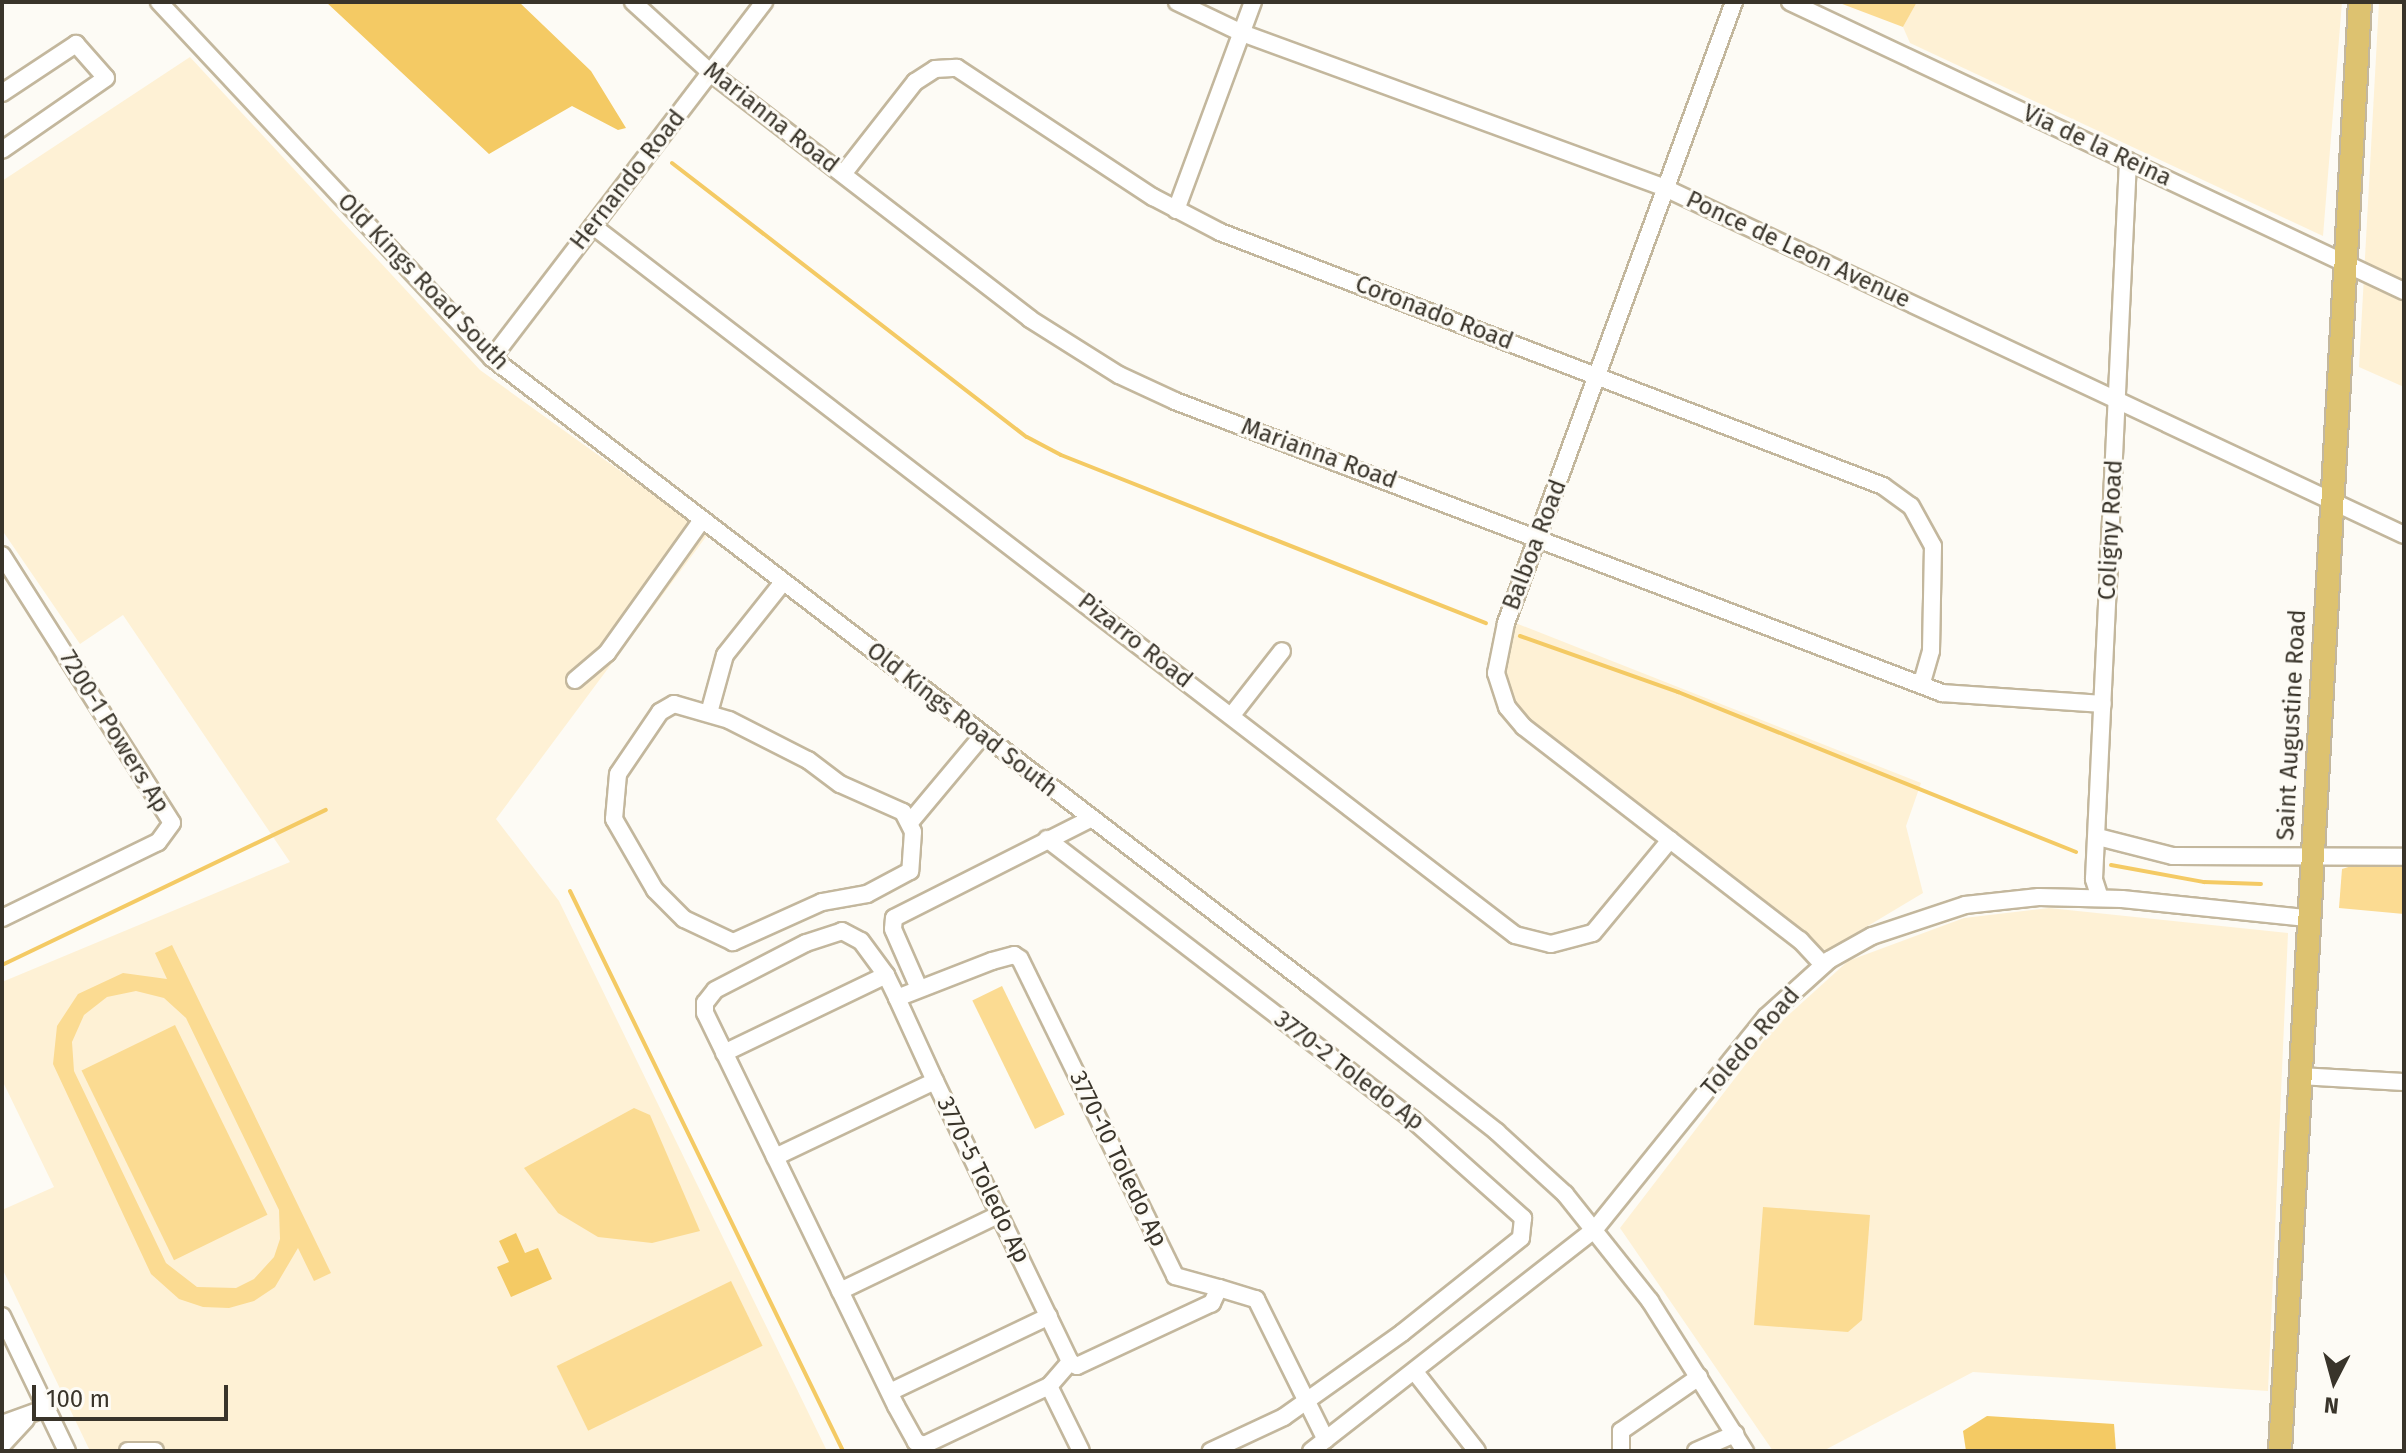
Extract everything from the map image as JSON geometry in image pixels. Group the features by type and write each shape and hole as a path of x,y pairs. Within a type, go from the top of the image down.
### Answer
{"main road":[{"name":"Saint Augustine Road","path":"2280,1451 2307,918 2360,2"}],"street":[{"name":"Old Kings Road South","path":"159,2 492,358 1497,1132 1595,1229 1699,1377 1745,1451"},
{"name":"Marianna Road","path":"633,2 711,73 1030,319 1119,375 1197,410 1921,685 1958,696 2103,704"},
{"name":"Hernando Road","path":"492,358 764,2"},
{"name":"Ponce de Leon Avenue","path":"1177,2 1242,33 1665,188 2404,535"},
{"path":"1176,210 1253,2"},
{"name":"Balboa Road","path":"1734,2 1498,653 1499,688 1524,727 1800,940 1823,965"},
{"name":"Via de la Reina","path":"1790,2 2404,291"},
{"path":"2,93 76,44 106,78 2,150"},
{"name":"Coronado Road","path":"843,174 915,82 935,69 957,68 1176,210 1220,232 1883,486 1905,501 1928,531 1935,561 1931,651 1921,685"},
{"name":"Coligny Road","path":"2100,898 2094,879 2119,402 2128,161"},
{"name":"Pizarro Road","path":"593,226 1525,940 1568,943 1593,933 1670,840"},
{"path":"575,680 607,653 702,520"},
{"name":"7200-1 Powers Ap","path":"2,555 172,823 158,842 2,918"},
{"path":"709,713 725,655 783,582"},
{"path":"1232,715 1282,651"},
{"path":"911,821 903,812 840,784 808,760 709,713 674,704 660,712 618,774 615,788 620,832 655,890 695,926 733,942 822,902 858,897 910,871 911,821 982,736"},
{"path":"918,986 893,929 894,918 1090,819"},
{"path":"2098,837 2173,856 2404,857"},
{"name":"3770-2 Toledo Ap","path":"1047,839 1412,1119 1523,1218 1525,1226 1514,1245 1307,1402 1211,1451"},
{"name":"Toledo Road","path":"1311,1451 1595,1229 1766,1017 1823,965 1872,936 1965,905 2039,897 2100,898 2307,918"},
{"path":"897,998 886,975 861,941 850,932 827,934 715,990 705,1003 705,1013 916,1442 924,1445 1049,1386 1070,1362 1077,1366 1212,1303 1219,1288 1256,1299 1326,1440"},
{"name":"3770-10 Toledo Ap","path":"897,998 918,986 1014,955 1020,959 1175,1276 1219,1288"},
{"path":"724,1053 886,975"},
{"name":"3770-5 Toledo Ap","path":"897,998 1070,1362"},
{"path":"2299,1076 2404,1082"},
{"path":"775,1157 935,1081"},
{"path":"840,1291 1000,1214"},
{"path":"2,1316 67,1451"},
{"path":"890,1392 1049,1316"},
{"path":"1415,1372 1477,1451"},
{"path":"1621,1451 1621,1431 1699,1377"},
{"path":"1049,1386 1081,1451"},
{"path":"2,1424 26,1419 46,1408"},
{"path":"2,1445 26,1419"},
{"path":"1696,1451 1735,1434"},
{"path":"128,1451 155,1451"}],"shaded area":[{"path":"326,2 519,2 591,71 626,128 618,130 572,106 489,154"},
{"path":"1837,2 1917,2 1903,27"},
{"path":"1917,2 2342,2 2323,236 1910,43 1903,27"},
{"path":"2379,2 2404,2 2404,387 2359,367"},
{"path":"190,57 480,370 708,534 496,819 559,901 827,1451 90,1451 2,1268 2,1210 54,1187 2,1080 2,982 290,862 123,615 80,644 2,530 2,181"},
{"path":"1513,622 1921,783 1906,826 1923,893 1826,951 1521,715 1501,667"},
{"path":"2358,864 2404,867 2404,914 2339,908 2342,869"},
{"path":"2049,908 2288,933 2268,1391 1973,1372 1823,1451 1773,1451 1620,1228 1772,1030 1848,961 1964,918"},
{"path":"172,945 331,1273 314,1281 298,1248 275,1287 254,1301 229,1308 203,1307 179,1299 151,1274 53,1064 57,1026 78,994 123,973 167,979 155,953","holes":["136,991 164,998 186,1018 279,1210 280,1239 274,1257 254,1279 236,1288 197,1287 166,1263 74,1071 72,1042 84,1015 107,997"]},
{"path":"1002,986 1065,1115 1035,1129 972,1000"},
{"path":"175,1025 267,1215 174,1260 82,1071"},
{"path":"634,1108 650,1115 700,1231 652,1243 598,1237 558,1213 524,1168"},
{"path":"1763,1207 1870,1215 1862,1320 1848,1332 1754,1325"},
{"path":"516,1233 525,1253 538,1248 552,1279 511,1297 497,1267 509,1262 499,1241"},
{"path":"731,1281 763,1346 588,1431 557,1366"},
{"path":"1987,1416 2114,1424 2116,1451 1966,1451 1963,1431"}],"waterway":[{"path":"672,163 1027,437 1061,455 1486,623"},
{"path":"1520,636 1678,692 2076,852"},
{"path":"2,965 326,810"},
{"path":"2111,865 2204,882 2261,884"},
{"path":"570,891 843,1451"}]}
